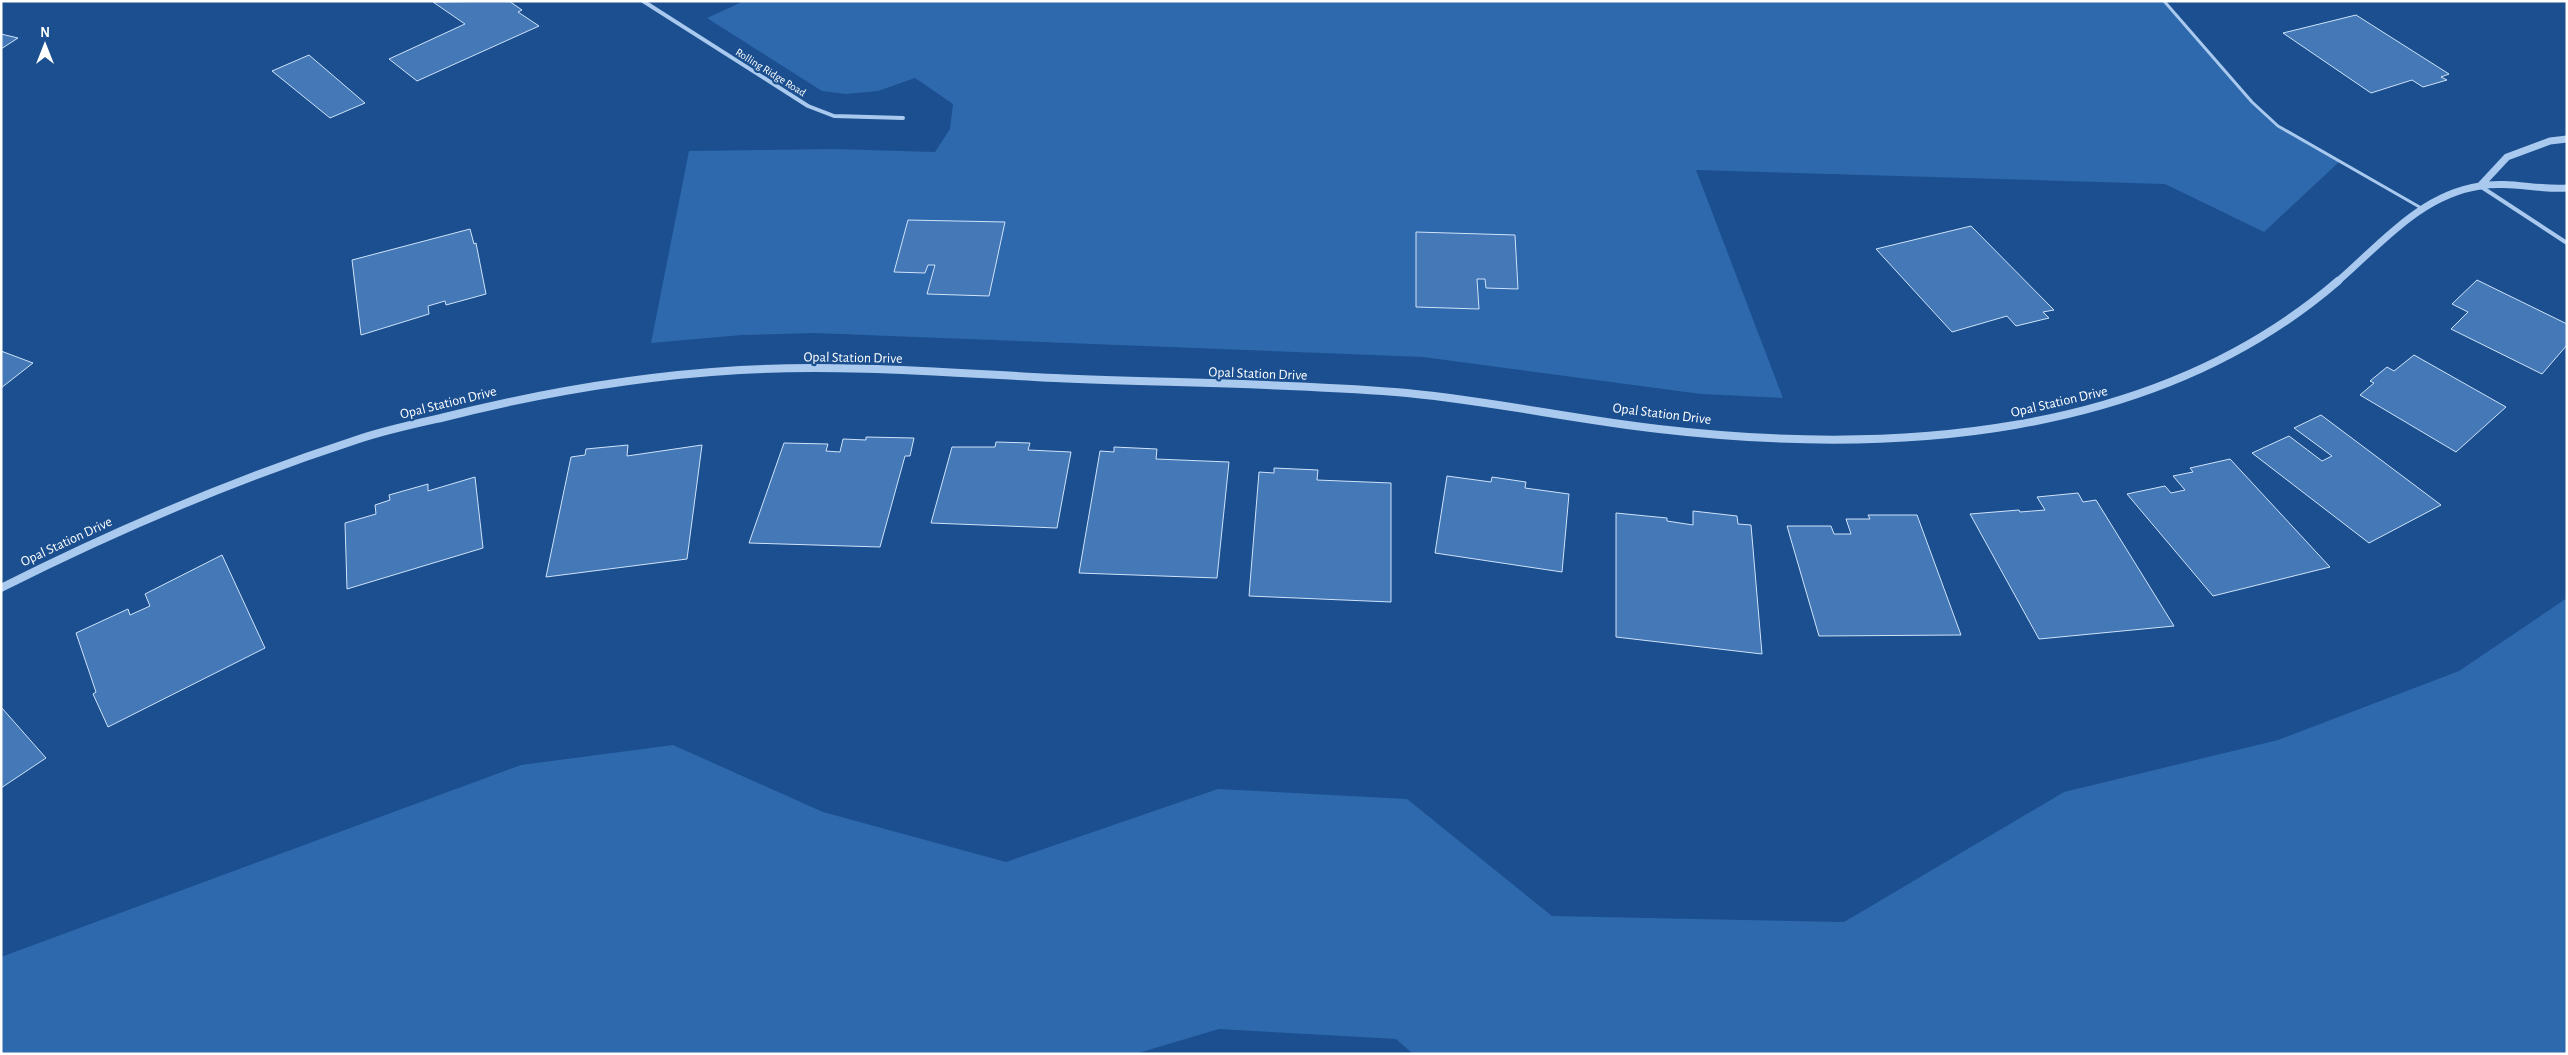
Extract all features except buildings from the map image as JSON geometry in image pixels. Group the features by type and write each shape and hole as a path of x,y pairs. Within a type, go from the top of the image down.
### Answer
{"street":[{"name":"Rolling Ridge Road","path":"643,1 808,106 834,116 903,118"},
{"path":"2567,138 2550,141 2507,157 2480,186 2567,243"},
{"name":"Opal Station Drive","path":"1,588 88,544 226,487 363,438 500,403 636,380 742,370 844,369 1392,392 1475,400 1674,431 1773,438 1867,439 1951,434 2025,425 2097,408 2168,385 2228,357 2280,325 2322,294 2404,222 2423,208 2446,196 2480,186 2567,188"}],"lane":[{"path":"2164,1 2252,102 2278,126 2423,208"}],"shaded area":[{"path":"744,1 2164,1 2252,102 2278,126 2339,162 2264,232 2165,184 1696,170 1783,398 1701,394 1423,357 814,333 742,335 651,343 689,151 835,149 935,152 950,129 953,104 915,78 878,91 846,94 822,91 707,18"},
{"path":"2567,598 2567,1054 1413,1054 1396,1039 1219,1029 1135,1054 1,1054 1,957 521,765 673,745 823,812 1006,862 1218,789 1407,799 1552,916 1844,922 2064,792 2278,740 2459,671"}]}
